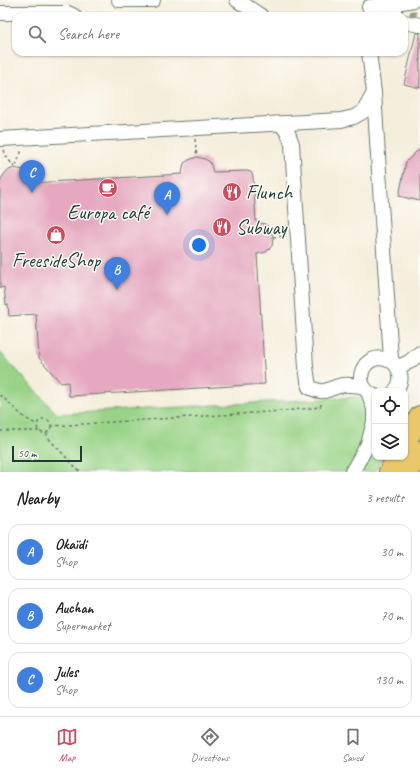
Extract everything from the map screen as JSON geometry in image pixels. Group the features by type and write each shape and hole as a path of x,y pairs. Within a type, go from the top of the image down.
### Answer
{"highway":[{"path":"408,438 420,416"},
{"path":"408,472 420,451"},
{"path":"389,472 396,460"}],"street":[{"path":"119,0 153,0"},
{"path":"237,0 255,12"},
{"path":"370,8 396,6 414,0"},
{"path":"0,13 12,13"},
{"path":"408,23 420,25"},
{"path":"369,56 374,93 381,208 394,364 401,377 400,384 397,388"},
{"path":"1,139 341,120 354,117 364,111 374,93"},
{"path":"281,124 288,133 292,144 309,387 319,392 329,391 342,385 369,392"},
{"path":"368,444 374,422 374,409 369,392 361,376 364,367 368,362 379,358 394,364 409,362 420,353"},
{"path":"352,472 372,436"}],"path":[{"path":"194,129 197,157"},
{"path":"1,139 6,156 15,168 21,154 24,138"},
{"path":"51,426 320,407 329,391"},
{"path":"0,396 25,418 36,424 39,431"},
{"path":"36,424 41,418 48,419 51,426 50,430 46,433"},
{"path":"0,431 39,431 46,433 50,440 80,472"}],"green space":[{"path":"0,352 57,414 372,396 372,460 381,460 375,472 0,472"}],"building":[{"path":"416,33 420,33 420,88 404,84"},
{"path":"420,148 420,201 399,196 406,162"},
{"path":"197,157 210,162 213,172 251,172 253,176 256,222 265,224 271,229 273,237 272,246 266,252 257,254 265,384 69,396 68,382 61,383 39,358 36,314 9,316 4,287 0,288 0,186 2,177 7,171 14,168 23,170 29,175 32,183 182,174 184,163"}],"place":[{"name":"Europa café","path":"108,188"},
{"name":"Flunch","path":"232,192"},
{"name":"Jules","path":"32,193"},
{"name":"Okaïdi","path":"167,215"},
{"name":"Subway","path":"222,227"},
{"name":"FreesideShop","path":"56,235"},
{"name":"Auchan","path":"117,290"}]}
